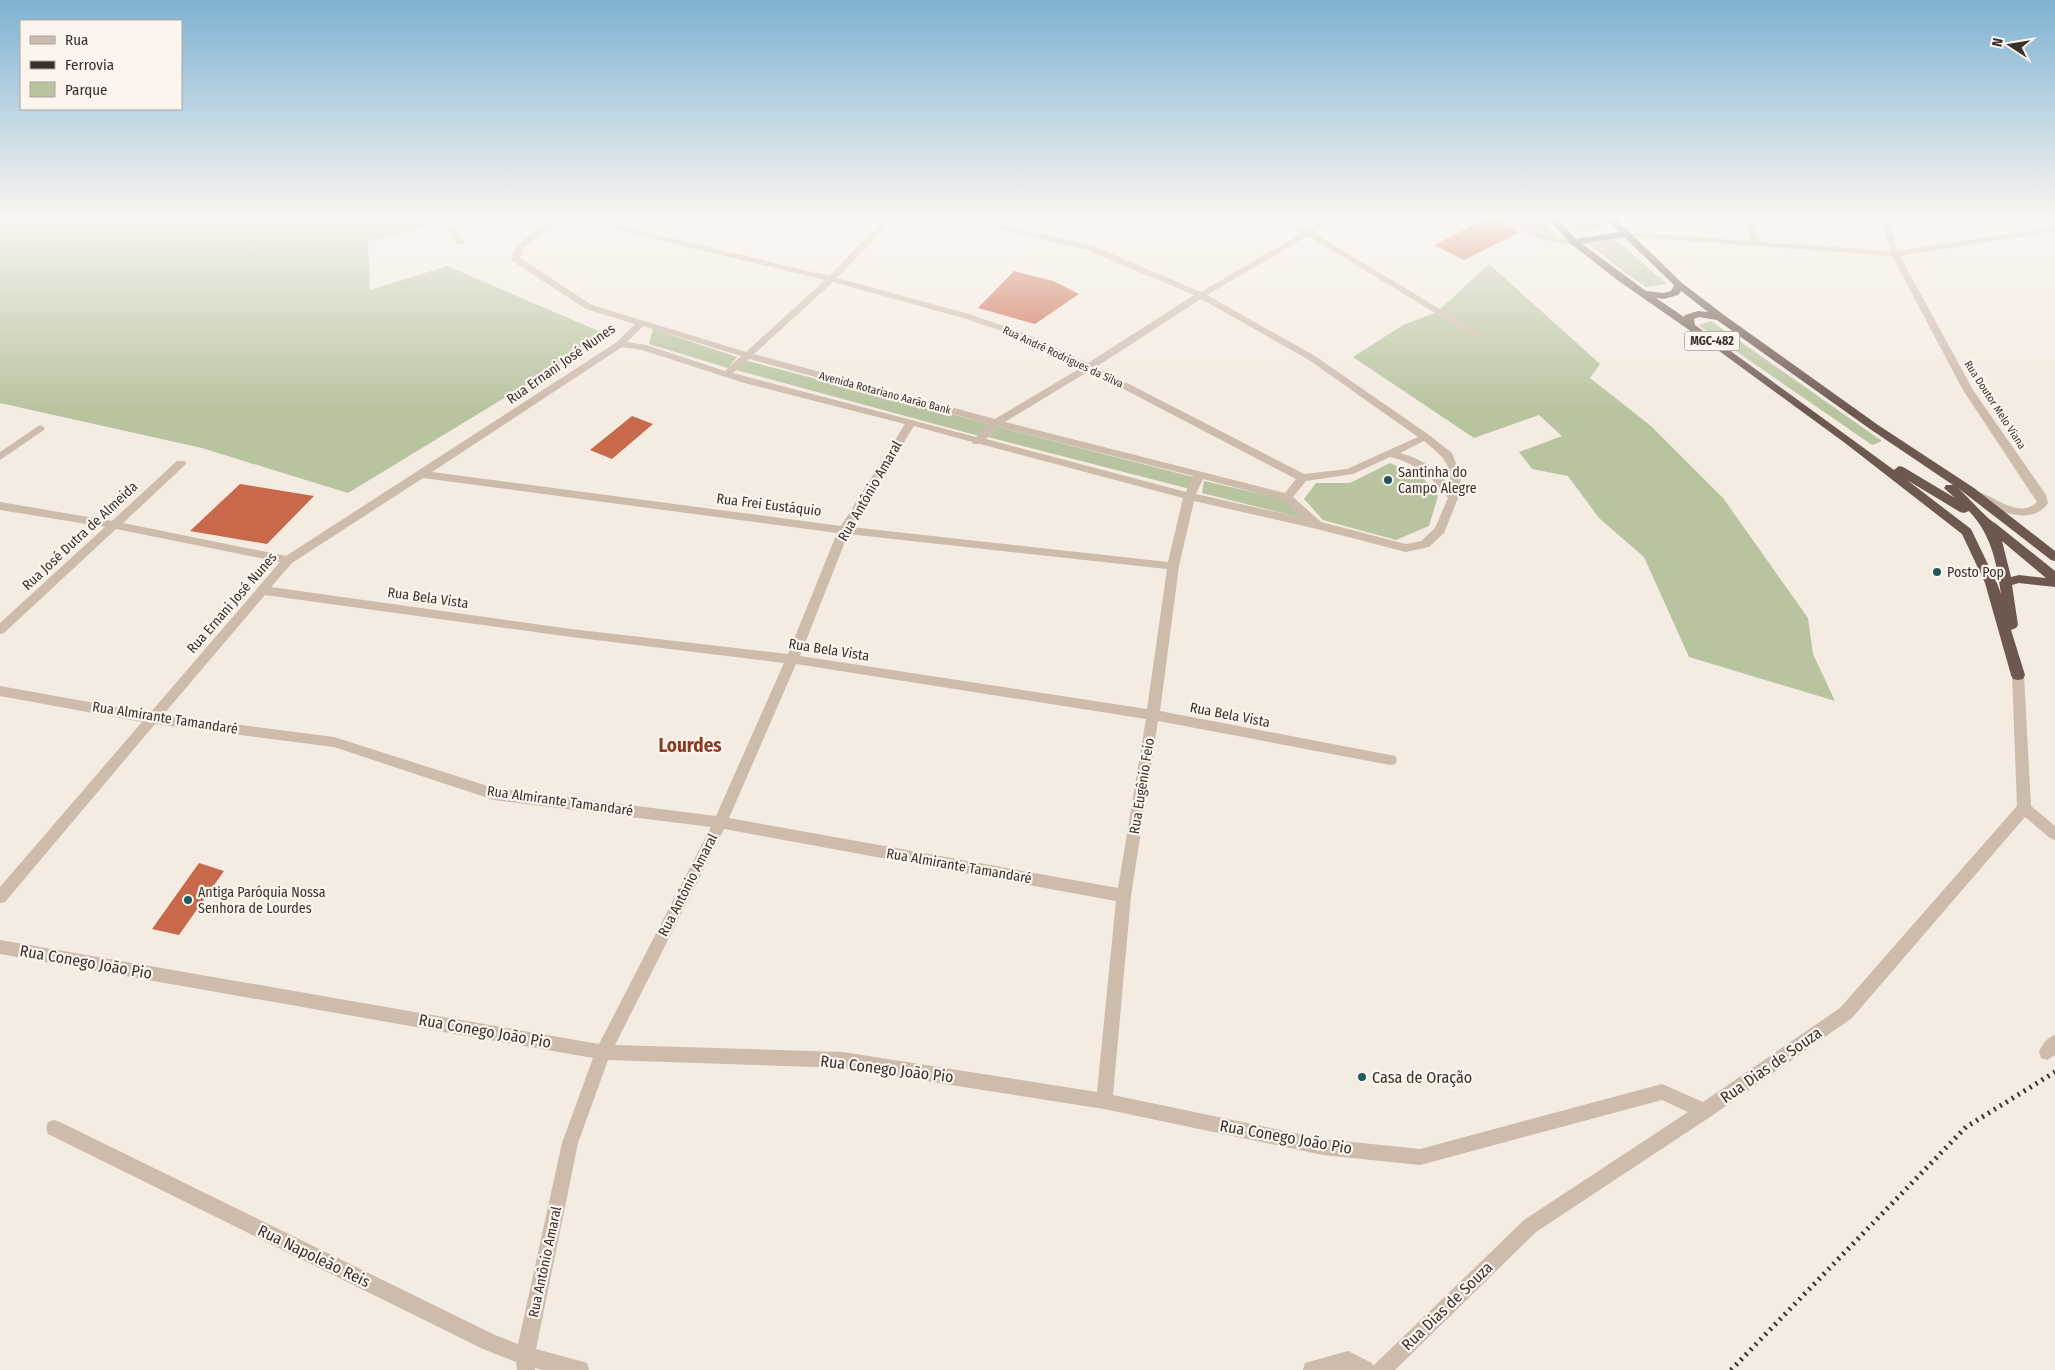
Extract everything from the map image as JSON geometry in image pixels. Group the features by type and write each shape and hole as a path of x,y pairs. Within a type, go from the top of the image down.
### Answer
{"highway":[{"name":"MGC-482","path":"1629,282 1849,441 1982,520 2055,578"},
{"name":"MGC-482","path":"1676,282 1720,317 1970,491 2055,557"},
{"path":"1645,294 1664,296 1675,294 1679,285"},
{"path":"1690,326 1689,317 1698,314 1720,317"},
{"path":"1874,426 1895,447 1965,500 1994,536 2005,583 2018,675"},
{"path":"1849,441 1967,532 1991,583 2018,675"},
{"path":"2005,583 2019,579 2055,583"}],"street":[{"name":"Avenida Rotariano Aarão Bank","path":"551,282 589,307 749,356 996,423 1287,497 1317,525"},
{"path":"727,374 749,356 828,282"},
{"name":"Rua André Rodrigues da Silva","path":"842,282 966,316 1001,328 1089,367 1303,478"},
{"path":"1168,282 1201,296 1312,358 1425,437 1448,455 1456,477 1452,498"},
{"path":"977,442 996,423 1225,282"},
{"path":"1389,282 1476,334"},
{"name":"Rua Doutor Melo Viana","path":"1909,282 1968,390 2042,498 2043,503 2039,509 2026,512 2010,511 1970,491"},
{"name":"Rua Ernani José Nunes","path":"0,897 288,560 620,344 641,323"},
{"name":"Avenida Rotariano Aarão Bank","path":"620,344 643,347 727,374 911,422 977,442 1189,497 1317,525 1406,548 1424,544 1440,530 1452,498"},
{"name":"Rua Antônio Amaral","path":"526,1363 570,1142 603,1052 720,822 792,659 844,530 911,422"},
{"path":"0,457 40,428"},
{"path":"1287,497 1303,478 1349,472 1425,437"},
{"path":"1391,454 1408,456 1422,465 1438,477 1452,498"},
{"name":"Rua José Dutra de Almeida","path":"0,630 181,463"},
{"name":"Rua Frei Eustáquio","path":"421,474 844,530 1173,566"},
{"name":"Rua Eugênio Feio","path":"1104,1101 1124,896 1153,715 1173,566 1189,497 1199,475"},
{"path":"0,506 114,525 288,560"},
{"name":"Rua Bela Vista","path":"262,590 571,633 792,659 1153,715 1390,760"},
{"path":"2018,675 2024,808 2055,834"},
{"name":"Rua Almirante Tamandaré","path":"0,691 154,719 334,742 494,794 720,822 1124,896"},
{"name":"Rua Dias de Souza","path":"1381,1370 1530,1226 1704,1111 1846,1013 2024,808"},
{"name":"Rua Conego João Pio","path":"0,947 603,1052 843,1060 1104,1101 1322,1147 1420,1157 1662,1092 1704,1111"},
{"name":"Rua Napoleão Reis","path":"54,1128 490,1342 526,1363 580,1370"},
{"path":"1312,1370 1348,1360 1364,1370"}],"green space":[{"path":"0,282 370,282 370,290 396,282 484,282 608,335 348,493 202,448 0,403"},
{"path":"1470,282 1509,282 1600,364 1590,378 1651,426 1723,498 1808,618 1813,654 1835,701 1689,657 1644,557 1599,518 1568,476 1532,469 1519,452 1562,436 1539,415 1474,438 1353,357 1403,325 1437,312"},
{"path":"1639,282 1665,282 1667,284 1646,287"},
{"path":"1711,321 1882,441 1872,445 1698,325"},
{"path":"653,329 737,357 728,368 649,344"},
{"path":"744,360 989,424 979,436 736,370"},
{"path":"998,427 1193,477 1190,489 988,437"},
{"path":"1390,463 1424,479 1438,496 1429,526 1396,540 1323,520 1304,499 1316,483 1350,483"},
{"path":"1204,481 1283,499 1306,519 1202,493"}],"building":[{"path":"1003,282 1055,282 1079,294 1035,324 978,308"},
{"path":"632,416 653,424 612,459 590,450"},
{"path":"240,484 314,496 267,544 190,531"},
{"name":"Antiga Paróquia Nossa Senhora de Lourdes","path":"199,863 224,871 179,935 152,929"}],"railway":[{"path":"1731,1370 1966,1127 2055,1072"}],"place":[{"name":"Santinha do Campo Alegre","path":"1388,480"},
{"name":"Posto Pop","path":"1937,572"},
{"name":"Antiga Paróquia Nossa Senhora de Lourdes","path":"188,900"},
{"name":"Casa de Oração","path":"1362,1077"}],"district":[{"name":"Lourdes","path":"690,745"}]}
